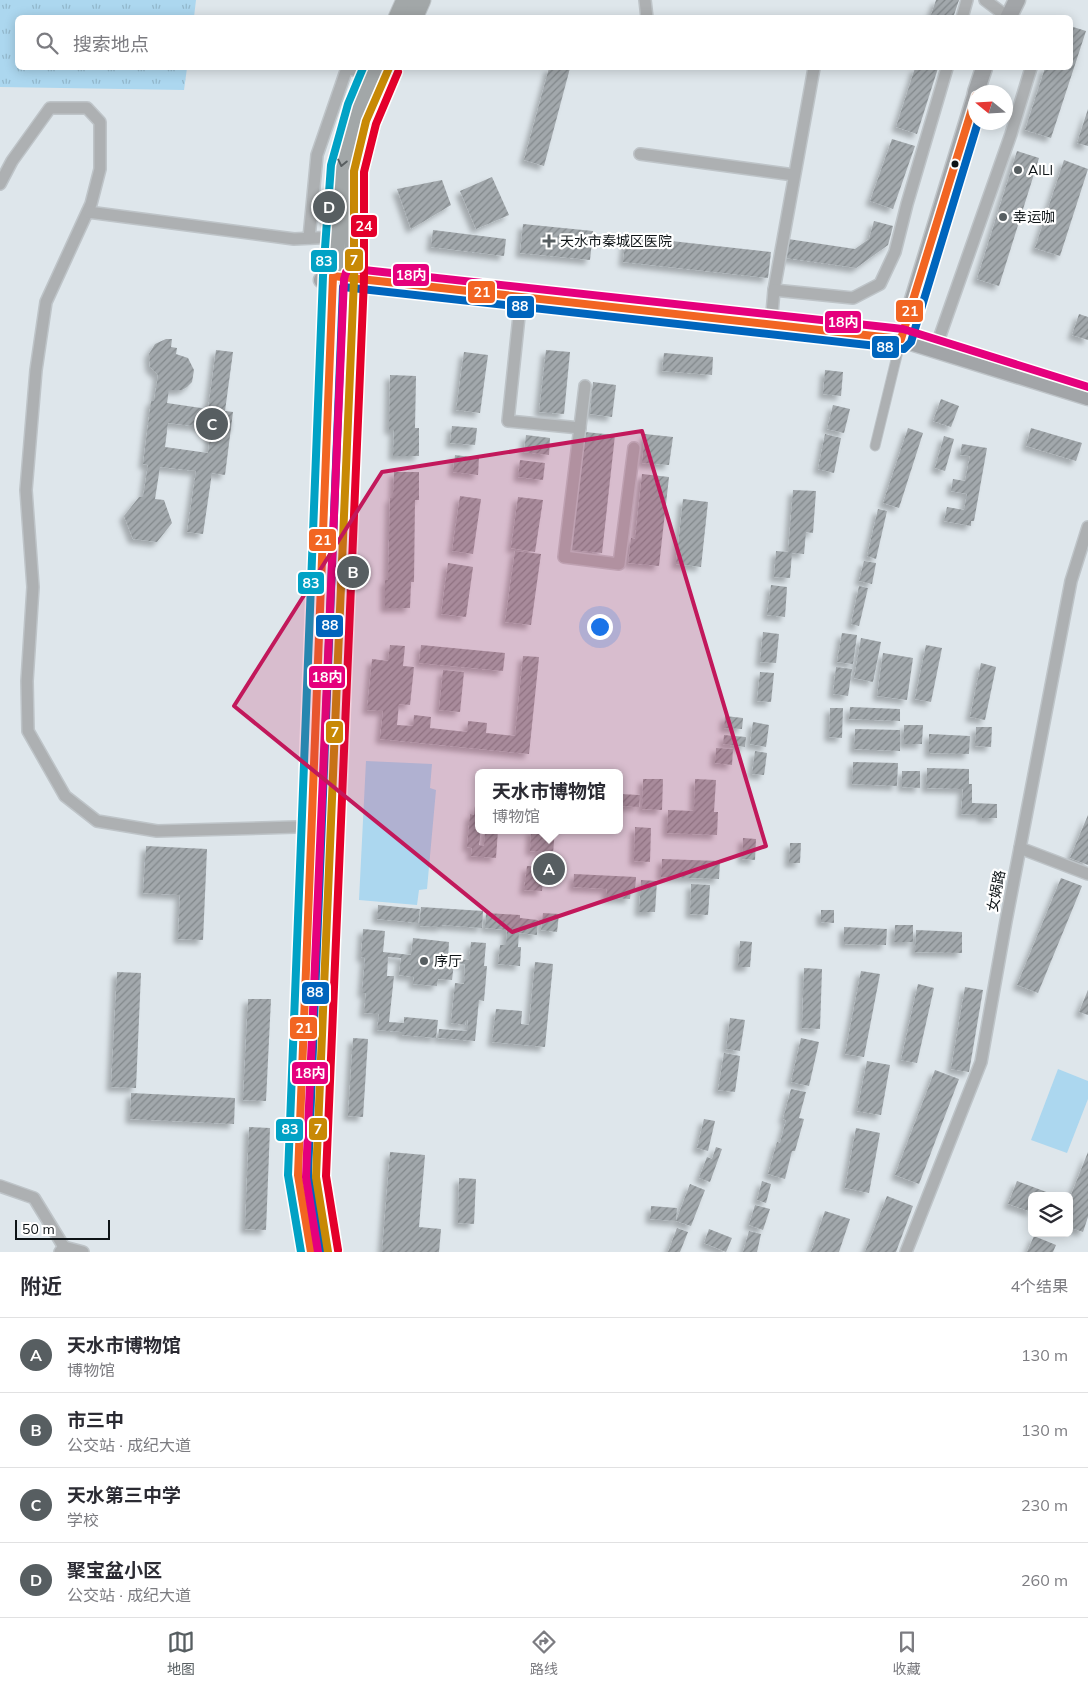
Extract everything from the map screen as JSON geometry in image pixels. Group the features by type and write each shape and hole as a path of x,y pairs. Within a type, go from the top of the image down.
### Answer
{"highway":[{"path":"399,15 406,0"},
{"path":"414,15 421,0"},
{"path":"310,1252 298,1175 328,278 336,237 341,167 358,107 378,70"},
{"path":"328,1252 316,1177 354,279 354,172 379,70"}],"main road":[{"path":"1003,12 1017,0"},
{"path":"979,85 983,70"},
{"path":"901,339 968,119"},
{"path":"328,278 354,279 901,339 1088,397"}],"street":[{"path":"645,0 646,15"},
{"path":"963,15 967,0"},
{"path":"985,0 1003,12"},
{"path":"309,238 317,155 346,70"},
{"path":"771,325 774,290 814,70"},
{"path":"774,290 853,298 880,284 895,252 907,204 946,70"},
{"path":"936,350 1031,70"},
{"path":"0,184 12,161 50,108 87,108 100,122 100,169 88,212 46,302 36,370 26,490 33,587 27,681 28,730 65,796 96,821 157,831 296,827"},
{"path":"640,154 794,175"},
{"path":"88,212 294,239 336,237"},
{"path":"521,297 508,421 580,428"},
{"path":"875,446 901,339"},
{"path":"585,386 564,557 619,564 634,448"},
{"name":"女娲路","path":"906,1252 981,1062 1071,581 1088,527"},
{"path":"1020,848 1088,874"},
{"path":"0,1186 34,1198 62,1250 83,1252"}],"highlighted area":[{"path":"642,431 766,846 512,932 234,706 382,472"}],"green space":[{"path":"0,0 196,0 194,15 15,15 15,70 187,70 184,90 0,87"},
{"path":"366,761 432,764 430,788 436,790 427,889 419,890 417,905 359,900"},
{"path":"1058,1069 1088,1081 1088,1099 1067,1153 1031,1140"}],"building":[{"path":"936,0 959,0 954,15 931,15"},
{"path":"1073,27 1086,31 1051,138 1025,130 1044,70 1073,70"},
{"path":"548,70 569,70 544,166 524,160"},
{"path":"914,70 937,70 917,134 896,127"},
{"path":"1088,109 1088,146 1077,143"},
{"path":"892,139 915,146 893,209 870,201"},
{"path":"1017,151 1039,158 999,286 977,279"},
{"path":"1064,160 1088,169 1060,256 1035,248"},
{"path":"492,177 509,215 476,229 460,191"},
{"path":"442,180 451,205 411,229 397,189"},
{"path":"874,221 893,226 888,245 856,268 786,258 788,239 855,249 869,239"},
{"path":"523,224 593,231 590,260 520,253"},
{"path":"433,230 506,239 504,256 431,247"},
{"path":"626,236 771,252 768,278 623,262"},
{"path":"1079,314 1088,317 1088,340 1072,335"},
{"path":"166,339 172,339 171,347 177,348 176,354 188,358 194,370 192,382 187,387 182,390 169,390 167,403 208,409 216,350 233,352 225,411 233,412 225,475 212,473 203,534 187,532 196,471 160,467 155,499 164,500 172,523 157,542 133,539 124,516 139,497 143,497 148,465 143,464 151,401 154,401 158,375 150,367 149,354 155,344","holes":["168,423 211,428 208,453 165,447"]},
{"path":"546,350 570,352 564,414 539,412"},
{"path":"464,352 488,355 480,413 456,410"},
{"path":"664,353 713,357 712,375 662,371"},
{"path":"825,370 843,372 841,396 823,394"},
{"path":"390,375 416,376 415,428 419,428 419,456 393,456 394,430 389,430"},
{"path":"593,382 616,385 612,417 590,414"},
{"path":"941,399 959,406 951,427 933,421"},
{"path":"833,405 850,409 844,433 827,429"},
{"path":"452,426 477,428 475,445 450,443"},
{"path":"908,428 923,433 899,508 883,503"},
{"path":"1031,428 1082,443 1076,461 1026,446"},
{"path":"585,432 615,435 602,553 572,550"},
{"path":"645,434 673,437 669,465 642,463"},
{"path":"825,434 841,438 834,473 818,469"},
{"path":"526,435 550,438 549,455 524,452"},
{"path":"944,436 954,439 945,471 935,468"},
{"path":"962,444 987,448 974,521 971,521 971,526 944,521 947,507 964,510 967,494 951,491 953,479 965,481 970,456 960,455"},
{"path":"455,455 479,458 478,475 453,472"},
{"path":"520,460 545,463 543,480 518,477"},
{"path":"394,472 419,472 419,500 415,500 414,582 411,582 410,608 385,608 385,580 388,580 390,498 393,498"},
{"path":"642,474 669,477 659,566 628,563 631,538 635,539"},
{"path":"793,490 816,491 813,533 806,532 804,554 792,553 790,578 774,577 776,551 788,552"},
{"path":"460,496 481,499 473,554 452,551"},
{"path":"518,497 543,500 535,552 511,548"},
{"path":"683,499 708,502 701,567 676,564"},
{"path":"878,509 887,511 876,559 867,556"},
{"path":"515,551 541,554 531,625 505,622"},
{"path":"864,561 876,563 872,584 859,581"},
{"path":"448,563 473,567 466,617 441,614"},
{"path":"771,585 787,587 785,617 767,615"},
{"path":"859,586 868,588 859,626 851,624"},
{"path":"763,632 779,634 776,663 760,662"},
{"path":"842,633 857,635 853,664 837,662"},
{"path":"861,638 881,642 873,682 854,678"},
{"path":"390,645 405,646 403,666 414,667 410,705 399,704 397,725 413,726 414,715 431,717 430,728 467,732 468,721 487,723 486,733 515,736 523,656 539,657 529,754 380,739 383,711 367,710 372,659 388,661"},
{"path":"421,645 505,653 503,671 419,663"},
{"path":"926,645 942,648 931,702 915,699"},
{"path":"883,653 913,658 907,700 877,696"},
{"path":"981,663 996,667 985,720 970,717"},
{"path":"836,667 852,669 848,696 833,694"},
{"path":"443,670 464,672 460,712 439,710"},
{"path":"760,672 774,673 771,702 757,701"},
{"path":"850,707 900,709 900,721 849,719"},
{"path":"830,708 843,708 842,738 829,737"},
{"path":"725,716 743,718 742,729 724,728"},
{"path":"753,722 769,725 766,747 750,744"},
{"path":"904,725 923,725 922,744 904,744"},
{"path":"976,727 992,727 991,747 975,746"},
{"path":"855,729 900,730 900,751 854,749"},
{"path":"929,734 970,736 969,754 929,753"},
{"path":"724,735 746,737 745,747 723,744"},
{"path":"716,748 733,749 732,765 715,763"},
{"path":"755,751 767,753 764,775 752,774"},
{"path":"853,762 898,763 897,786 852,784"},
{"path":"927,768 969,769 969,784 972,784 972,803 997,804 997,818 982,818 982,815 961,814 963,789 926,788"},
{"path":"902,771 920,771 920,788 902,787"},
{"path":"643,779 663,779 662,810 642,809"},
{"path":"695,779 716,780 714,812 718,812 717,835 667,833 668,810 694,811"},
{"path":"623,794 640,795 639,807 623,806"},
{"path":"475,806 475,834 480,834 479,845 484,846 485,834 498,834 496,858 471,856 472,848 467,847 470,814 474,815"},
{"path":"1088,815 1088,865 1070,858"},
{"path":"635,827 651,828 650,862 634,861"},
{"path":"531,834 555,834 553,853 530,851"},
{"path":"743,838 756,839 755,860 742,859"},
{"path":"790,843 801,843 800,863 789,863"},
{"path":"146,846 207,849 203,940 178,939 180,895 143,893"},
{"path":"662,859 720,861 719,879 661,877"},
{"path":"527,866 544,867 542,891 524,890"},
{"path":"574,874 636,877 635,891 631,890 630,899 606,898 607,889 573,887"},
{"path":"1061,878 1082,886 1038,993 1017,985"},
{"path":"641,880 657,881 655,912 639,912"},
{"path":"691,884 710,885 708,915 690,914"},
{"path":"378,905 420,909 418,923 377,919"},
{"path":"421,907 483,911 482,928 442,925 442,927 419,926"},
{"path":"821,910 834,910 834,923 821,922"},
{"path":"486,913 520,915 520,918 538,920 537,935 519,933 518,947 521,947 520,966 498,964 500,945 506,945 507,930 485,928"},
{"path":"543,913 559,914 557,932 541,930"},
{"path":"895,925 913,925 913,942 894,942"},
{"path":"844,927 887,929 886,945 844,944"},
{"path":"363,929 385,931 383,952 411,955 413,938 449,942 448,958 469,960 471,942 486,943 484,966 487,966 484,1001 479,1000 475,1041 438,1038 439,1029 467,1031 468,1020 466,1020 465,1025 451,1023 455,983 464,984 465,964 454,963 452,980 438,979 437,986 413,984 414,977 399,975 401,958 388,957 387,976 394,976 389,1022 404,1023 404,1017 438,1020 436,1038 402,1035 402,1032 377,1030 379,1014 364,1013 366,993 362,993 365,958 361,957"},
{"path":"916,930 962,932 962,953 915,952"},
{"path":"740,941 752,942 750,967 738,967"},
{"path":"535,962 553,964 545,1047 492,1042 496,1009 522,1011 521,1024 529,1025"},
{"path":"804,968 822,969 820,1029 802,1028"},
{"path":"861,971 880,974 864,1057 845,1054"},
{"path":"117,972 141,973 136,1088 111,1087"},
{"path":"918,984 934,988 917,1063 901,1060"},
{"path":"965,987 983,990 969,1072 951,1069"},
{"path":"1088,990 1088,1015 1079,1012"},
{"path":"248,999 271,999 266,1101 243,1100"},
{"path":"730,1018 745,1020 740,1051 726,1049"},
{"path":"353,1038 368,1039 363,1117 348,1116"},
{"path":"801,1038 819,1042 809,1086 791,1082"},
{"path":"724,1053 740,1056 735,1092 718,1090"},
{"path":"867,1061 890,1065 881,1115 857,1111"},
{"path":"935,1070 959,1079 919,1184 895,1175"},
{"path":"791,1089 806,1092 799,1118 804,1119 795,1151 792,1151 785,1179 768,1174 777,1142 780,1143 786,1120 783,1119"},
{"path":"131,1093 235,1098 234,1124 130,1119"},
{"path":"704,1119 715,1121 708,1151 697,1148"},
{"path":"249,1127 270,1128 266,1230 245,1229"},
{"path":"856,1128 880,1133 869,1193 845,1188"},
{"path":"716,1147 722,1149 710,1182 699,1178 707,1157 712,1159"},
{"path":"390,1152 425,1155 419,1227 441,1229 439,1252 382,1252"},
{"path":"1088,1152 1088,1217 1083,1232 1073,1228 1072,1192"},
{"path":"459,1178 476,1179 474,1224 458,1223"},
{"path":"762,1181 771,1184 766,1203 757,1200"},
{"path":"1017,1181 1046,1192 1028,1192 1028,1211 1008,1204"},
{"path":"690,1184 705,1190 691,1226 676,1221"},
{"path":"887,1196 913,1206 896,1252 865,1252"},
{"path":"755,1205 770,1209 763,1230 749,1225"},
{"path":"651,1206 677,1208 676,1221 650,1219"},
{"path":"825,1211 850,1219 839,1252 811,1252"},
{"path":"677,1228 688,1232 680,1252 668,1252"},
{"path":"709,1229 732,1238 726,1252 704,1243"},
{"path":"749,1231 761,1234 757,1252 743,1252"},
{"path":"1034,1237 1056,1245 1053,1252 1027,1252"}],"transit line":[{"name":"83","path":"301,1252 288,1175 323,276 331,165 348,104 362,70"},
{"name":"7","path":"328,1252 316,1177 354,279 354,171 366,121 388,70"},
{"name":"24","path":"338,1250 326,1176 364,279 364,172 376,124 398,72"},
{"name":"21","path":"311,1252 298,1175 333,276 901,339 968,122"},
{"name":"88","path":"321,1250 308,1174 343,287 904,349 911,342 976,130"},
{"name":"18内","path":"318,1252 306,1177 344,279 346,272 355,269 903,329 1088,387"}],"place":[{"name":"AILI","path":"1018,170"},
{"name":"聚宝盆小区","path":"329,207"},
{"name":"幸运咖","path":"1003,217"},
{"name":"天水市秦城区医院","path":"549,241"},
{"name":"天水第三中学","path":"212,424"},
{"name":"市三中","path":"353,572"},
{"name":"天水市博物馆","path":"549,869"},
{"name":"序厅","path":"424,961"}]}
